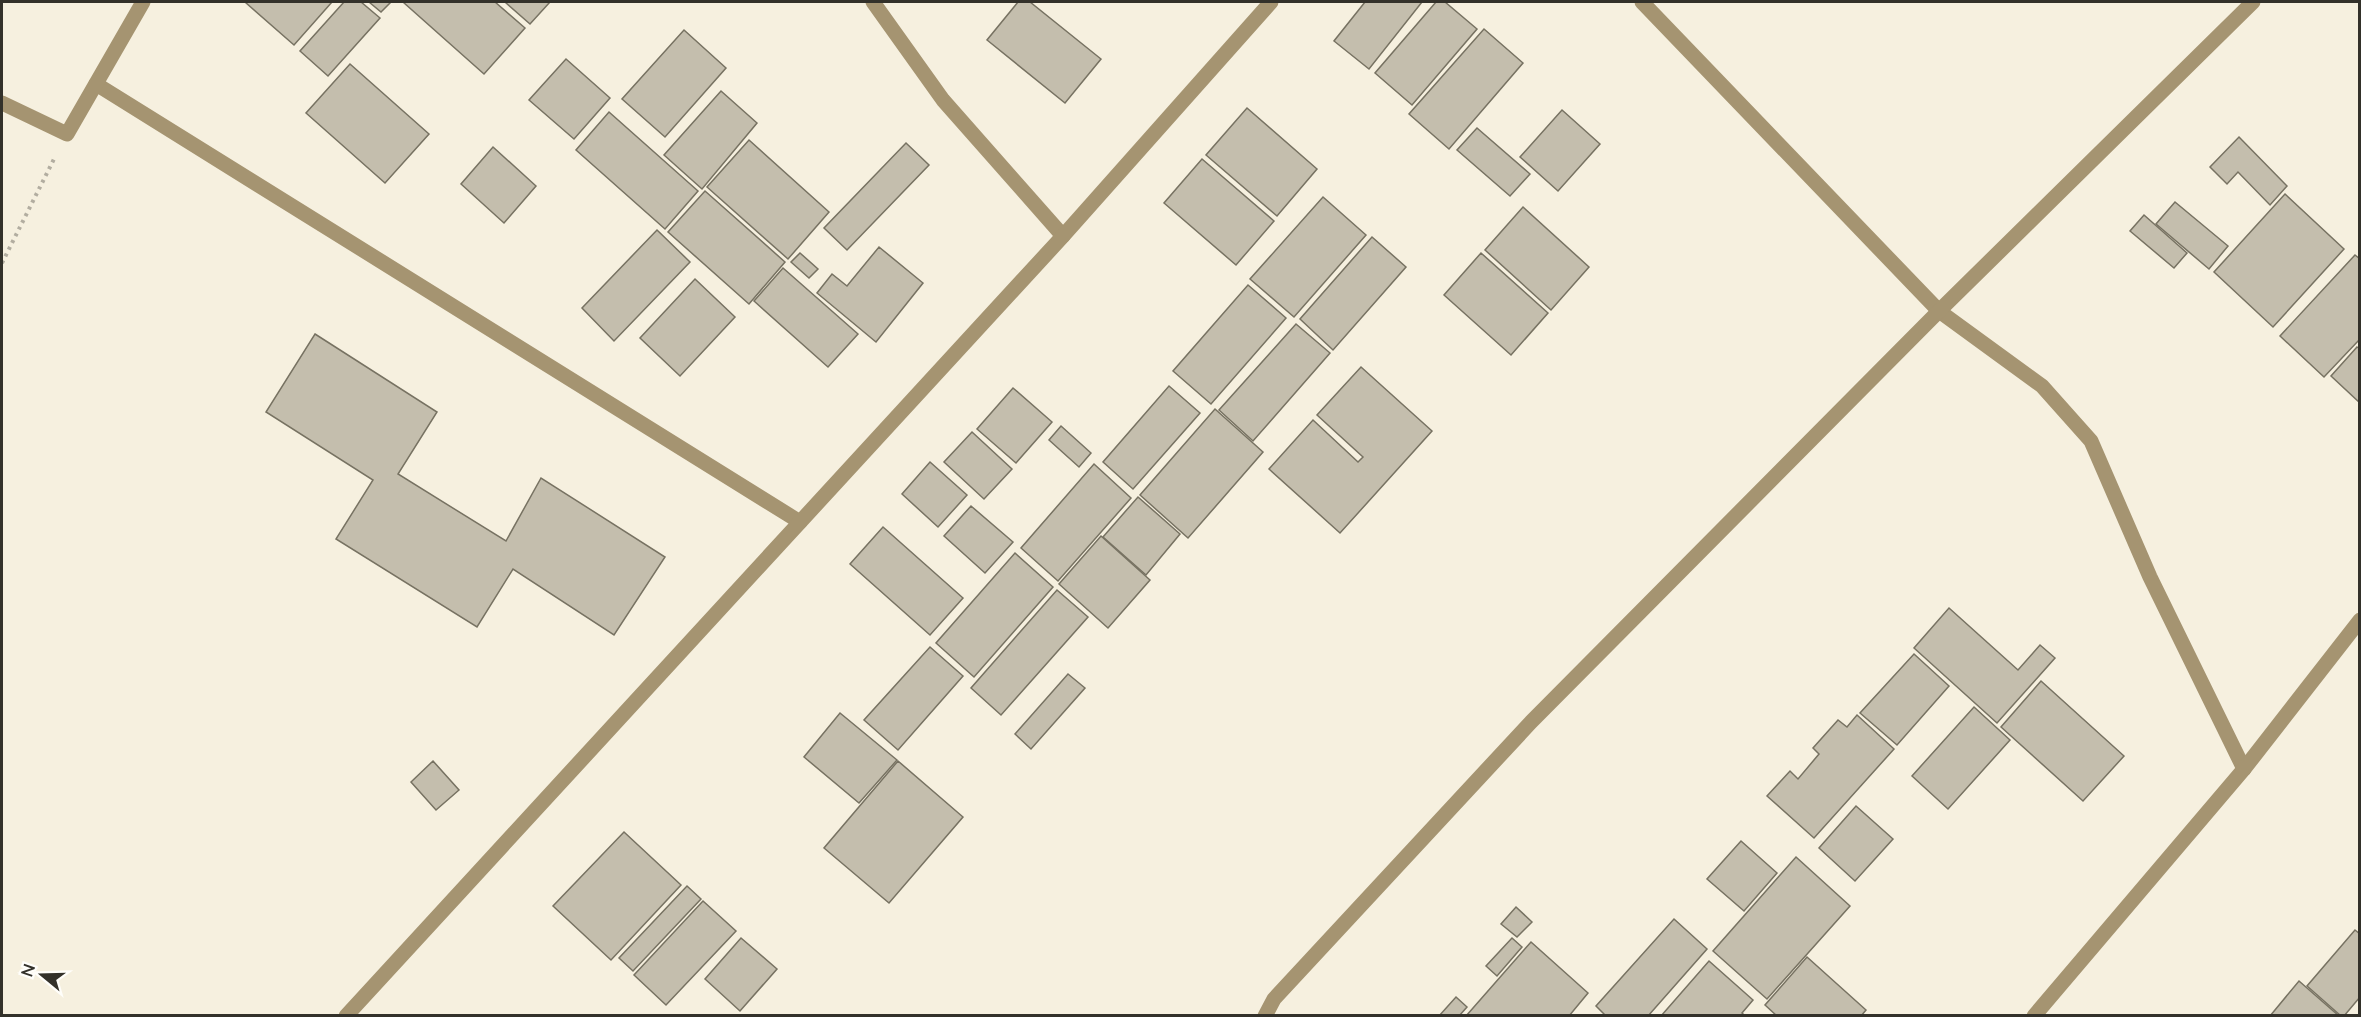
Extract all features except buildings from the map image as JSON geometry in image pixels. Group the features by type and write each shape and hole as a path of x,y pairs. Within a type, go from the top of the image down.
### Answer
{"street":[{"path":"2,103 67,134 143,2"},
{"path":"873,2 943,100 1063,236"},
{"path":"346,1016 1063,236 1271,2"},
{"path":"1642,2 1939,311 2042,386 2091,441 2150,577 2244,769"},
{"path":"1265,1016 1274,999 1531,722 1939,311 2253,2"},
{"path":"96,84 800,522"},
{"path":"2034,1016 2244,769 2360,620"}],"path":[{"path":"2,263 67,134"}]}
